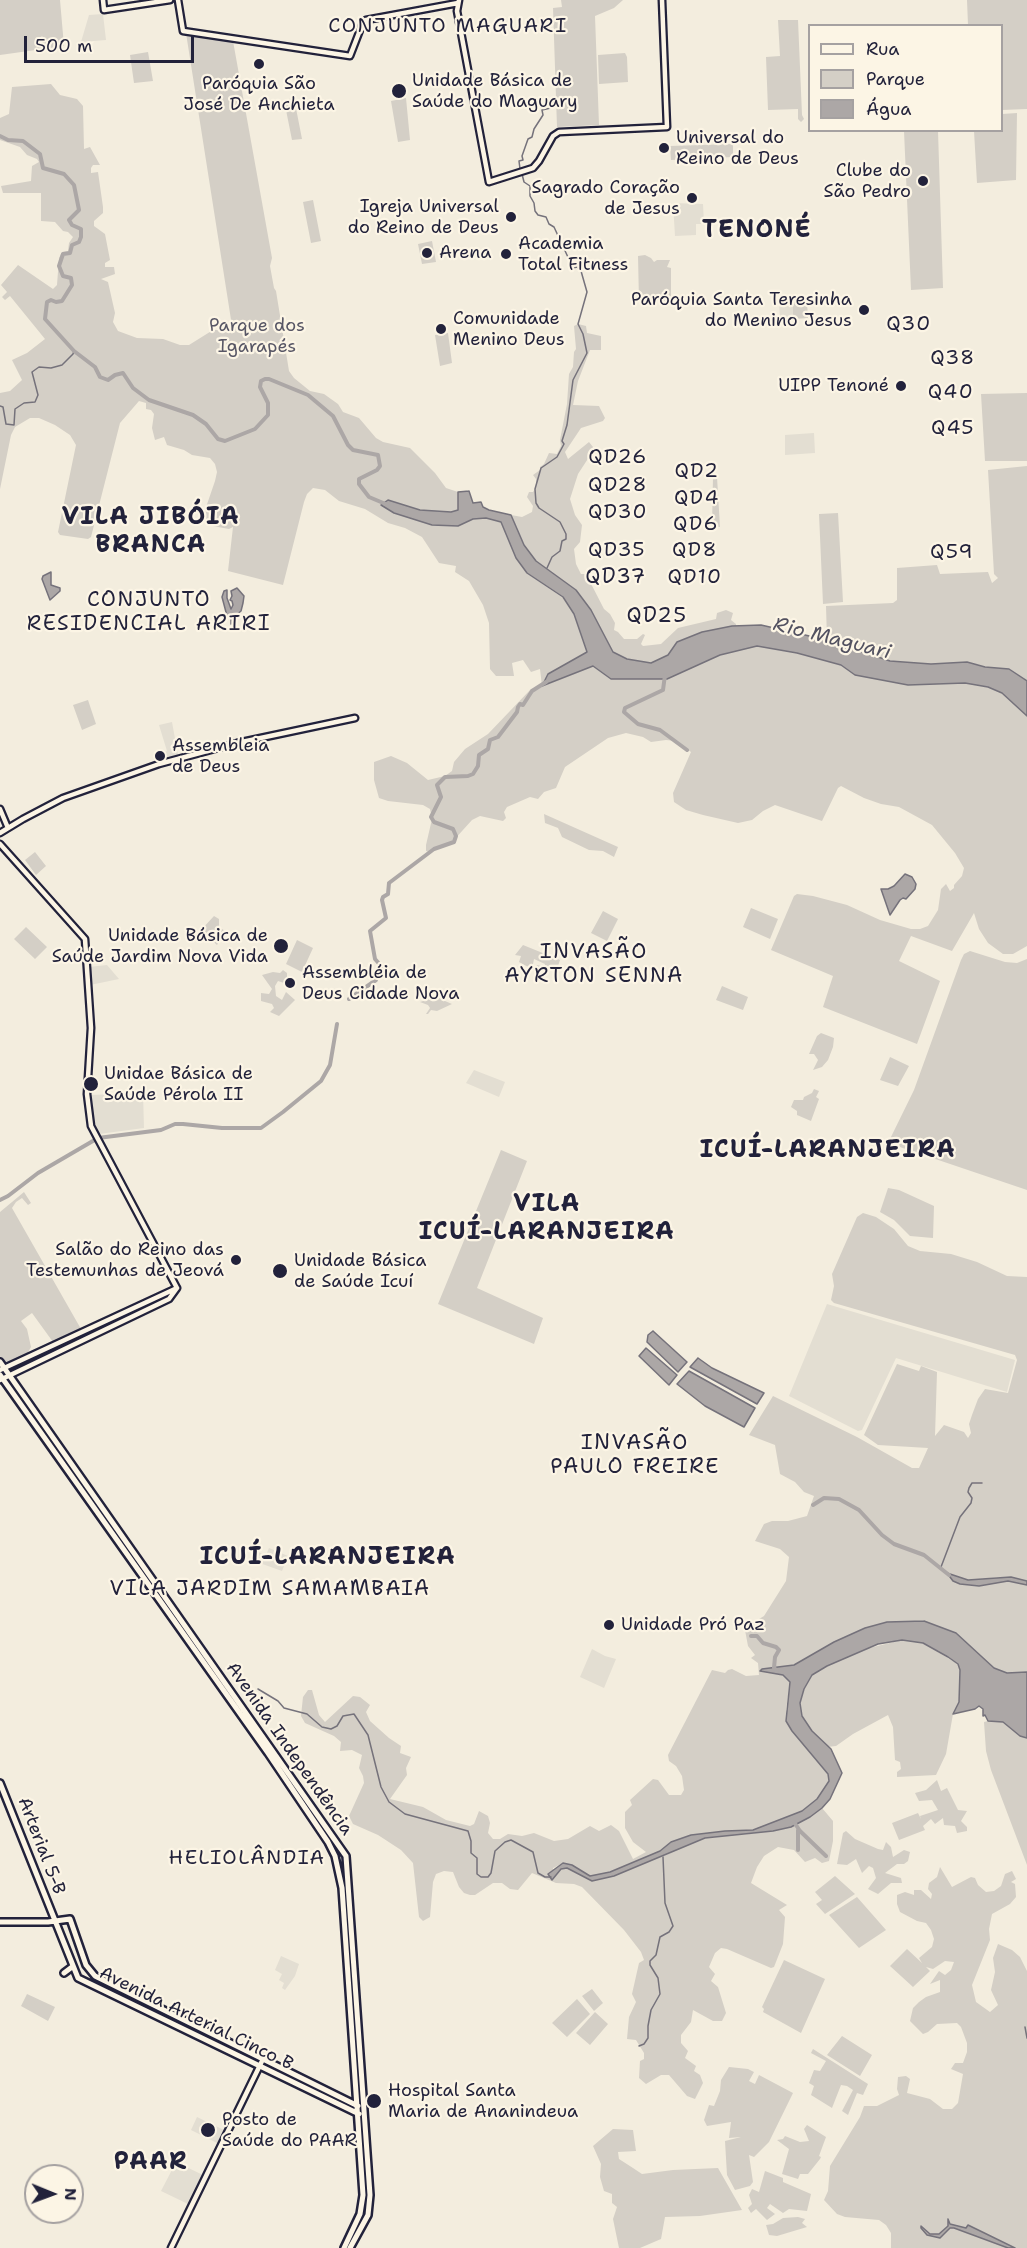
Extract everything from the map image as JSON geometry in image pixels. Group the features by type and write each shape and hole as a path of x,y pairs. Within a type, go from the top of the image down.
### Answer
{"main road":[{"path":"103,0 104,10 170,0"},
{"path":"178,0 183,31 350,56 364,21 368,19 459,2 458,18 490,179 521,173 536,165 553,136 559,132 667,127 662,0"},
{"path":"0,833 63,798 165,762 237,743 355,718"},
{"path":"0,809 8,828"},
{"path":"0,844 85,939 91,1028 87,1094 90,1120 97,1139 177,1288 171,1294 9,1376"},
{"path":"1,1374 171,1294"},
{"name":"Avenida Independência","path":"0,1362 1,1374 34,1417 280,1767 346,1856 356,2104 359,2114 363,2205 344,2248"},
{"name":"Avenida Independência","path":"1,1374 9,1376 34,1417"},
{"name":"Avenida Independência","path":"280,1767 332,1848 346,1888 370,2207 350,2248"},
{"name":"Arterial 5-B","path":"0,1783 54,1920"},
{"path":"0,1921 69,1919 86,1965 95,1976 356,2104 352,2111"},
{"name":"Avenida Arterial Cinco B","path":"54,1920 78,1978 359,2114"},
{"path":"64,1973 72,1967"},
{"path":"171,2248 263,2060"},
{"path":"360,2135 366,2137"}],"shaded area":[{"path":"103,14 106,40 81,42 89,15"},
{"path":"673,203 703,204 704,224 696,224 696,235 675,236"},
{"path":"779,302 793,302 793,319 780,319"},
{"path":"814,433 815,453 785,455 785,435"},
{"path":"172,722 178,755 164,759 163,753 167,751 159,725"},
{"path":"107,965 119,979 90,985 89,967"},
{"path":"474,1070 505,1082 499,1097 466,1083"},
{"path":"143,1093 144,1128 99,1134 94,1121 91,1095"},
{"path":"827,1304 1015,1360 1007,1392 896,1358 862,1430 858,1431 789,1396"},
{"path":"269,1548 288,1556 282,1571 254,1561 258,1552 266,1555"},
{"path":"592,1649 616,1659 604,1688 580,1677"},
{"path":"281,1956 299,1964 295,1976 285,1990 282,1988 284,1983 279,1980 282,1974 275,1970"},
{"name":"Posto de Saúde do PAAR","path":"197,2117 226,2131 219,2144 191,2130"},
{"path":"176,2162 203,2175 188,2204 161,2191"}],"green space":[{"path":"0,0 60,0 64,46 0,55"},
{"path":"561,0 623,0 614,8 595,16 599,125 557,127 553,8 562,7"},
{"path":"967,0 1027,0 1027,109 1003,110 1003,24 968,24"},
{"path":"778,20 798,20 804,119 801,122 798,119 798,109 768,110 766,57 780,56"},
{"name":"Parque dos Igarapés","path":"186,33 233,41 272,258 270,266 289,371 310,391 324,394 338,404 343,412 359,418 376,438 383,442 410,448 435,473 446,488 458,492 458,510 451,512 420,510 388,500 394,513 432,525 458,526 473,519 486,518 501,522 516,558 527,573 563,598 574,614 587,652 548,674 543,686 593,666 667,679 720,655 757,646 797,653 841,665 855,675 908,685 965,683 988,687 1002,693 1027,716 1027,946 1013,954 1003,954 988,943 979,929 974,913 952,951 911,936 899,961 940,981 917,1044 823,1007 833,976 771,950 794,896 797,894 847,905 880,920 911,929 928,926 938,910 941,889 946,884 950,891 954,888 964,868 932,825 899,807 864,798 841,786 822,821 775,805 752,820 738,823 686,810 674,802 673,793 691,752 676,741 651,742 643,737 626,733 608,738 565,767 556,788 544,792 538,799 530,797 507,807 504,812 506,818 503,821 480,816 472,820 453,841 429,852 426,851 432,819 430,809 423,805 379,798 374,780 374,762 391,756 407,763 428,780 445,776 452,771 454,762 465,749 488,734 531,689 542,686 540,669 531,672 523,660 512,663 514,676 496,676 490,669 489,623 483,605 469,581 455,572 456,566 439,563 422,537 405,528 388,523 365,509 339,501 325,490 313,488 307,494 304,502 283,585 228,571 233,527 229,529 207,525 203,516 215,481 217,472 215,464 210,458 192,455 167,445 164,437 155,440 152,428 154,414 151,410 146,409 146,403 139,401 120,423 91,537 88,539 60,535 58,532 76,445 70,435 55,425 39,418 30,418 15,427 11,435 0,489 0,393 10,391 22,380 12,360 27,353 45,339 10,296 5,300 2,297 7,292 1,285 18,265 53,289 57,285 59,258 62,252 68,251 73,237 55,222 41,221 41,193 3,193 1,186 31,181 32,166 39,162 27,155 20,147 0,140 0,118 9,114 12,87 51,84 60,95 77,99 83,106 84,149 90,147 100,165 93,165 91,168 91,173 98,172 103,207 103,213 94,221 94,226 105,234 110,260 105,263 105,267 114,267 115,274 101,279 108,282 115,313 113,322 118,331 137,338 163,339 180,345 189,345 213,330 229,330 232,326"},
{"path":"148,52 153,81 134,83 130,55"},
{"path":"625,53 628,82 599,84 598,55"},
{"path":"294,98 302,139 292,140 284,100"},
{"path":"406,98 410,140 398,142 391,101"},
{"path":"1017,113 1016,180 977,183 974,132 1003,132 1003,114"},
{"name":"Clube do São Pedro","path":"904,132 938,132 943,288 911,290"},
{"path":"733,144 733,157 671,160 670,146"},
{"path":"313,200 321,241 311,243 303,202"},
{"name":"Arena","path":"432,241 436,262 422,264 418,244"},
{"path":"645,255 654,262 670,260 667,267 671,268 671,301 639,301 638,256"},
{"path":"793,302 807,302 808,318 793,319"},
{"path":"578,324 586,326 587,333 601,336 601,350 590,350 578,381 573,405 599,406 605,418 603,421 581,428 565,452 568,459 589,442 593,447 578,474 570,499 575,515 582,525 580,542 574,549 576,564 581,574 586,574 604,609 610,614 615,623 614,630 624,639 637,639 645,635 641,644 643,646 661,644 678,628 716,619 717,613 726,610 733,613 731,620 736,624 736,626 702,632 677,642 668,655 651,663 627,659 613,652 591,610 576,590 536,561 524,544 511,515 522,517 532,512 533,506 527,497 529,492 533,492 536,487 536,479 533,475 540,470 549,453 557,454 561,446 569,374 573,367 576,349 574,326"},
{"path":"448,333 452,363 440,366 435,335"},
{"path":"1027,393 1027,461 985,461 981,394"},
{"path":"1027,466 1027,681 1009,669 985,667 967,662 931,664 890,661 827,640 826,606 893,603 897,600 897,568 937,565 940,574 988,572 992,583 998,578 994,574 988,470"},
{"path":"713,477 717,477 720,527 712,526"},
{"path":"838,513 843,602 823,604 819,514"},
{"path":"88,700 96,724 82,730 73,705"},
{"path":"544,814 618,847 614,857 603,851 589,850 562,837 558,828 545,823"},
{"path":"35,852 46,866 36,875 25,860"},
{"path":"751,908 778,919 770,939 743,927"},
{"path":"603,911 618,919 607,941 591,933"},
{"path":"214,916 219,919 219,927 225,931 217,945 201,930"},
{"path":"26,927 47,947 35,959 14,939"},
{"path":"297,940 313,948 302,972 286,964"},
{"path":"523,945 560,960 556,972 545,968 542,972 534,970 537,965 544,967 545,964 534,959 532,969 519,962 521,956 515,955"},
{"path":"970,951 1005,962 1017,963 1027,959 1027,1190 891,1144 890,1139 914,1090 961,960 964,954"},
{"path":"283,970 287,973 287,981 284,983 278,981 275,986 276,996 282,1000 286,992 295,1000 279,1016 270,1012 274,1008 272,1004 261,1001 261,993 269,994 272,989 262,975 280,973"},
{"path":"722,986 748,997 743,1010 716,1000"},
{"path":"435,997 445,997 445,1001 452,1004 437,1011 431,1010 426,1014 430,1008 420,1002"},
{"path":"821,1033 834,1038 833,1047 828,1060 822,1067 813,1070 818,1060 814,1054 809,1054 817,1036"},
{"path":"890,1057 909,1066 898,1086 880,1080"},
{"path":"814,1089 819,1091 816,1097 819,1099 811,1121 797,1115 797,1111 791,1107 794,1100 803,1100"},
{"path":"501,1150 527,1161 477,1288 543,1318 534,1344 438,1304"},
{"path":"888,1188 899,1190 934,1206 933,1238 910,1236 894,1220 880,1212"},
{"path":"24,1192 31,1203 28,1205 22,1198 12,1208 81,1329 53,1342 32,1313 21,1321 27,1329 31,1347 26,1356 5,1366 0,1358 0,1212"},
{"path":"863,1213 876,1217 894,1229 908,1246 920,1251 951,1254 977,1262 1007,1276 1027,1277 1027,1581 1002,1577 968,1580 948,1573 967,1585 979,1586 1008,1581 1027,1585 1027,1672 1007,1673 994,1668 956,1633 924,1621 887,1622 865,1628 834,1642 794,1665 762,1669 783,1675 790,1682 786,1710 804,1745 828,1773 829,1781 817,1799 802,1811 753,1830 725,1831 720,1836 791,1827 822,1808 833,1821 833,1841 829,1861 822,1863 815,1858 805,1862 794,1850 778,1847 764,1856 757,1867 751,1883 787,1905 779,1910 785,1917 783,1944 774,1967 771,1968 727,1949 721,1948 715,1953 709,1967 715,1974 711,1981 718,1987 726,2013 722,2021 713,2021 693,2010 691,2022 681,2035 681,2043 688,2051 685,2058 696,2066 694,2071 700,2075 703,2083 695,2099 687,2096 669,2075 661,2075 646,2084 639,2078 640,2061 644,2059 644,2053 636,2040 627,2039 629,2017 636,2002 632,1994 639,1963 644,1960 641,1952 624,1930 582,1887 556,1883 532,1873 518,1890 510,1889 502,1883 493,1883 475,1895 470,1895 464,1893 459,1887 453,1872 444,1871 436,1874 433,1882 430,1917 423,1921 419,1917 413,1863 401,1850 378,1835 353,1824 349,1816 364,1783 359,1768 362,1755 352,1750 340,1751 341,1742 334,1736 305,1723 301,1716 303,1697 308,1690 312,1690 319,1715 325,1722 353,1696 360,1697 370,1705 366,1712 370,1721 401,1746 400,1753 411,1757 406,1768 407,1775 390,1799 423,1807 446,1820 470,1826 474,1824 479,1811 488,1816 490,1823 488,1833 493,1839 500,1839 508,1834 522,1836 534,1833 554,1841 568,1839 590,1826 599,1831 611,1825 619,1831 633,1859 646,1852 633,1842 625,1828 625,1812 632,1805 630,1800 653,1779 658,1780 669,1795 681,1795 684,1790 682,1776 676,1766 669,1761 668,1755 712,1670 725,1673 732,1669 746,1676 759,1675 758,1663 751,1658 755,1655 748,1646 745,1630 764,1616 786,1581 789,1557 780,1549 755,1541 764,1524 807,1516 814,1496 804,1492 795,1482 780,1474 775,1445 749,1435 773,1396 857,1437 912,1468 919,1468 928,1448 878,1445 864,1435 897,1364 919,1371 921,1366 937,1372 935,1436 944,1425 964,1432 968,1438 971,1433 969,1424 972,1415 985,1389 1008,1393 1017,1360 1015,1355 834,1303 831,1300 834,1286 832,1274 857,1217","holes":["691,1835 719,1837 689,1843 614,1876 592,1881 567,1868 561,1869 552,1880 553,1868 563,1863 590,1876 598,1875 619,1870 660,1851 671,1842"]},
{"path":"902,1640 923,1643 958,1664 960,1670 959,1702 953,1714 946,1754 936,1775 897,1777 897,1772 901,1769 900,1762 895,1760 893,1727 888,1715 836,1746 827,1747 802,1716 800,1703 804,1689 812,1675 861,1650"},
{"path":"984,1722 1003,1722 1020,1736 1027,1738 1027,1865 991,1770 986,1751"},
{"path":"937,1780 941,1791 947,1788 958,1810 967,1811 961,1821 967,1827 967,1831 957,1833 955,1826 944,1825 943,1818 935,1824 931,1819 923,1826 925,1830 899,1840 892,1823 918,1813 921,1819 920,1816 938,1810 932,1800 919,1801 915,1793 926,1790"},
{"path":"846,1831 855,1839 878,1849 883,1850 886,1842 891,1847 893,1857 904,1850 910,1852 908,1861 904,1864 897,1864 885,1873 901,1878 902,1883 891,1883 878,1894 868,1889 876,1878 873,1868 869,1866 862,1873 856,1859 847,1865 837,1864 843,1833"},
{"path":"940,1867 952,1887 971,1877 975,1878 978,1885 986,1892 994,1891 1001,1886 1005,1874 1012,1871 1016,1879 1011,1882 1015,1884 1016,1897 1010,1904 992,1914 989,1929 990,1940 972,1985 976,2002 990,2012 998,2005 991,1990 995,1972 993,1958 998,1944 1012,1950 1020,1957 1027,1971 1027,2248 891,2248 891,2233 886,2225 879,2220 845,2217 837,2214 824,2200 828,2191 830,2166 860,2117 864,2106 877,2106 899,2095 898,2077 906,2076 910,2079 907,2093 930,2099 943,2109 952,2109 958,2103 963,2074 951,2069 955,2063 963,2063 967,2052 967,2043 961,2027 957,2023 937,2024 923,2034 910,2021 913,2008 919,2002 940,1992 940,1980 930,1984 939,1971 945,1975 951,1970 954,1962 945,1961 933,1969 926,1967 930,1971 913,1987 890,1966 907,1949 922,1963 919,1958 932,1947 934,1939 931,1930 926,1923 900,1912 897,1895 905,1892 914,1895 914,1890 921,1890 931,1899 929,1883 937,1877"},
{"path":"835,1876 855,1894 825,1914 816,1904 822,1900 815,1892"},
{"path":"857,1897 886,1930 859,1948 829,1915"},
{"path":"784,1960 825,1979 801,2033 763,2012 762,2007"},
{"path":"111,1985 353,2103 353,2109 106,1990"},
{"path":"592,1989 603,2003 594,2011 582,1996"},
{"path":"27,1994 55,2007 48,2021 21,2006"},
{"path":"577,1999 590,2014 567,2037 552,2023"},
{"path":"595,2012 608,2024 590,2045 576,2033"},
{"path":"842,2036 872,2055 860,2076 827,2055"},
{"path":"813,2049 868,2084 863,2095 857,2093 848,2115 842,2111 853,2090 847,2086 841,2085 832,2108 811,2095 814,2086 809,2083 814,2070 820,2071 826,2061 811,2053"},
{"path":"729,2067 754,2072 749,2081 755,2084 759,2075 793,2093 769,2142 754,2157 749,2155 753,2182 750,2186 735,2190 727,2175 725,2141 741,2137 729,2138 731,2122 707,2126 704,2120 709,2105 714,2106 720,2091 721,2080"},
{"path":"807,2125 826,2137 820,2159 808,2174 800,2174 798,2179 782,2174 789,2149 777,2140 785,2136 800,2142 809,2141 804,2129"},
{"path":"613,2129 633,2130 636,2151 618,2152 619,2159 642,2174 718,2168 742,2210 700,2216 665,2217 661,2239 640,2248 619,2248 613,2219 617,2207 612,2203 612,2194 604,2191 600,2177 601,2164 593,2146"},
{"path":"765,2171 811,2194 807,2211 789,2209 783,2213 770,2204 767,2208 775,2214 767,2220 756,2209 751,2213 748,2208 752,2204 749,2195 752,2189 759,2192"},
{"path":"783,2218 805,2219 802,2223 807,2227 777,2236 769,2235 766,2225"}],"water":[{"path":"469,491 473,503 481,502 483,507 489,510 511,515 524,545 536,561 576,590 591,610 613,652 627,659 651,663 668,655 677,642 702,632 732,626 761,625 827,640 890,661 931,664 967,662 985,667 1009,669 1027,681 1027,716 1002,693 988,687 965,683 908,685 855,675 841,665 797,653 757,646 720,655 667,679 611,679 593,666 542,686 548,674 587,652 574,614 563,597 527,573 516,558 501,522 486,518 473,519 458,526 432,525 394,513 381,505 388,500 420,510 451,512 458,510 458,492"},
{"path":"51,572 51,585 60,588 60,591 50,600 42,579"},
{"path":"237,588 244,596 243,603 241,611 234,617 236,621 231,624 231,617 227,616 222,597 224,591 227,590 231,609 233,605 230,600 231,591"},
{"path":"905,874 912,877 916,884 915,889 906,899 900,900 890,915 881,889 894,886"},
{"path":"653,1331 687,1362 678,1372 647,1342 648,1335"},
{"path":"646,1348 677,1375 669,1385 639,1356"},
{"path":"698,1358 712,1368 764,1393 757,1404 690,1367"},
{"path":"689,1371 755,1408 744,1427 705,1406 677,1384"},
{"path":"947,1573 968,1580 1011,1577 1027,1581 1027,1585 1008,1581 979,1586 960,1584 953,1581"},
{"path":"924,1621 956,1633 994,1668 1007,1673 1027,1672 1027,1738 1020,1736 1003,1722 988,1721 985,1715 983,1716 983,1709 979,1706 953,1714 959,1702 960,1670 958,1664 948,1657 923,1643 902,1640 878,1644 812,1675 804,1689 800,1703 802,1716 812,1731 831,1749 842,1773 830,1799 810,1817 791,1827 773,1831 705,1838 614,1876 592,1881 567,1868 561,1869 552,1880 548,1874 563,1863 572,1865 590,1876 610,1872 660,1851 671,1842 691,1835 753,1830 802,1811 817,1799 829,1781 828,1774 786,1721 790,1682 783,1675 760,1671 794,1665 834,1642 865,1628 887,1622"},
{"path":"948,2219 950,2224 966,2228 968,2225 1015,2248 1008,2248 954,2228 950,2228 940,2238 927,2235 921,2228 921,2226 930,2234 939,2234 948,2226"}],"waterway":[{"path":"520,169 519,161 523,160 522,156 528,139 532,137 543,115 542,110 555,107 558,102"},
{"name":"Rio Maguari","path":"0,136 8,140 23,141 40,154 43,168 64,174 74,185 79,210 69,220 72,225 81,229 81,237 79,242 72,245 70,253 63,254 59,266 63,276 71,278 72,285 62,301 47,302 45,319 74,351 95,367 100,377 108,380 123,373 133,388 149,400 193,415 206,424 218,439 225,441 255,429 268,415 268,403 260,387 261,381 269,379 308,395 333,416 353,450 378,455 380,466 377,470 359,479 359,484 369,497 388,505"},
{"path":"522,174 524,182 530,186 530,196 535,211 538,215 546,217 549,224 554,227 573,268 577,267 581,271 587,292 578,324 583,334 587,353 573,380 567,425 562,441 564,444 557,457 541,468 535,489 536,503 539,508 560,522 566,534 560,551 552,557 547,568"},
{"path":"0,406 3,407 6,424 14,425 15,409 24,403 35,402 38,395 32,372 39,367 51,368 62,365 74,351"},
{"path":"665,675 663,690 625,708 624,712 638,724 660,730 687,750"},
{"name":"Rio Maguari","path":"349,999 376,980 382,967 375,959 370,931 386,918 382,900 388,894 389,883 434,849 454,842 456,836 453,829 434,822 431,817 441,797 437,785 445,777 473,774 478,766 479,755 488,749 490,740 498,737 517,712 520,704 523,705 532,691 546,682"},
{"name":"Rio Maguari","path":"0,1200 38,1173 98,1138 161,1130 175,1124 222,1128 261,1128 321,1081 330,1065 337,1024"},
{"path":"941,1567 960,1517 971,1503 969,1488 972,1483 982,1483"},
{"name":"Rio Maguari","path":"813,1505 824,1498 839,1499 859,1510 882,1535 894,1544 924,1555 949,1575"},
{"path":"751,1636 757,1636 763,1643 779,1650 775,1657 774,1668 777,1671"},
{"name":"Rio Maguari","path":"258,1689 278,1701 284,1708 307,1714 322,1727 331,1729 337,1726 343,1716 354,1714 368,1735 381,1787 389,1802 405,1814 468,1831 471,1853 477,1858 477,1874 481,1877 488,1877 491,1873 495,1851 511,1840 533,1852 538,1873 551,1877"},
{"path":"794,1822 826,1856"},
{"path":"798,1830 798,1850"},
{"path":"639,2046 644,2044 648,2038 651,2010 660,1994 658,1978 650,1961 656,1955 660,1937 669,1932 673,1926 665,1903 663,1857"},
{"path":"1025,2027 1027,2038"}],"place":[{"name":"Paróquia São José De Anchieta","path":"259,64"},
{"name":"Unidade Básica de Saúde do Maguary","path":"399,91"},
{"name":"Universal do Reino de Deus","path":"664,148"},
{"name":"Clube do São Pedro","path":"923,181"},
{"name":"Sagrado Coração de Jesus","path":"692,198"},
{"name":"Igreja Universal do Reino de Deus","path":"511,217"},
{"name":"Arena","path":"427,253"},
{"name":"Academia Total Fitness","path":"506,254"},
{"name":"Paróquia Santa Teresinha do Menino Jesus","path":"864,310"},
{"name":"Comunidade Menino Deus","path":"441,329"},
{"name":"UIPP Tenoné","path":"901,386"},
{"name":"Assembleia de Deus","path":"160,756"},
{"name":"Unidade Básica de Saúde Jardim Nova Vida","path":"281,946"},
{"name":"Assembléia de Deus Cidade Nova","path":"290,983"},
{"name":"Unidae Básica de Saúde Pérola II","path":"91,1084"},
{"name":"Salão do Reino das Testemunhas de Jeová","path":"236,1260"},
{"name":"Unidade Básica de Saúde Icuí","path":"280,1271"},
{"name":"Unidade Pró Paz","path":"609,1625"},
{"name":"Hospital Santa Maria de Ananindeua","path":"374,2101"},
{"name":"Posto de Saúde do PAAR","path":"208,2130"}],"district":[{"name":"CONJUNTO MAGUARI","path":"448,27"},
{"name":"TENONÉ","path":"757,231"},
{"name":"Q30","path":"909,325"},
{"name":"Q38","path":"953,359"},
{"name":"Q40","path":"951,393"},
{"name":"Q45","path":"953,429"},
{"name":"QD26","path":"618,458"},
{"name":"QD2","path":"697,472"},
{"name":"QD28","path":"618,486"},
{"name":"QD4","path":"697,499"},
{"name":"QD30","path":"618,513"},
{"name":"QD6","path":"696,525"},
{"name":"VILA JIBÓIA BRANCA","path":"151,532"},
{"name":"QD35","path":"617,551"},
{"name":"QD8","path":"695,551"},
{"name":"Q59","path":"952,553"},
{"name":"QD37","path":"616,578"},
{"name":"QD10","path":"695,578"},
{"name":"CONJUNTO RESIDENCIAL ARIRI","path":"149,613"},
{"name":"QD25","path":"657,617"},
{"name":"INVASÃO AYRTON SENNA","path":"594,965"},
{"name":"ICUÍ-LARANJEIRA","path":"828,1151"},
{"name":"VILA ICUÍ-LARANJEIRA","path":"547,1219"},
{"name":"INVASÃO PAULO FREIRE","path":"635,1456"},
{"name":"ICUÍ-LARANJEIRA","path":"328,1558"},
{"name":"VILA JARDIM SAMAMBAIA","path":"270,1590"},
{"name":"HELIOLÂNDIA","path":"247,1859"},
{"name":"PAAR","path":"151,2163"}]}
